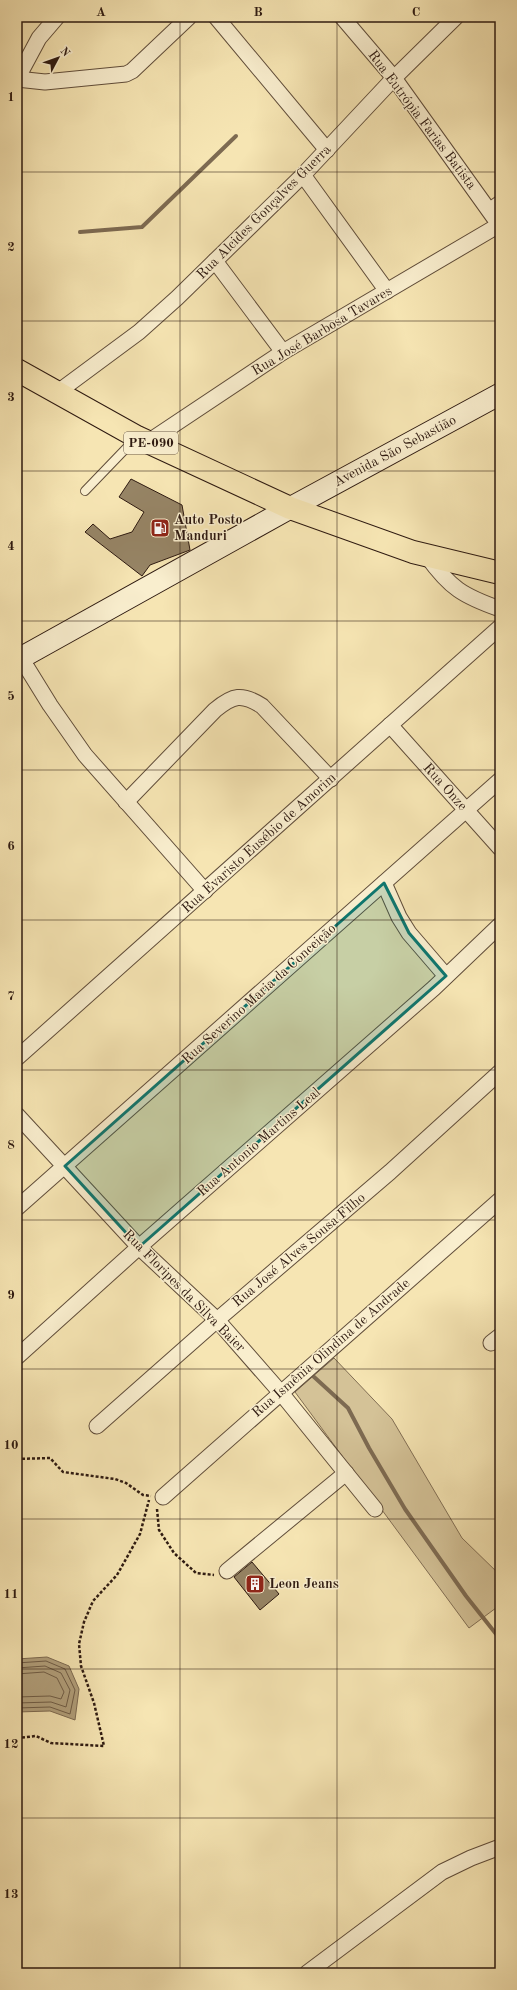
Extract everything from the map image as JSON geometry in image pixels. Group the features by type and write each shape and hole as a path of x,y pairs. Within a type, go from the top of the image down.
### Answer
{"main road":[{"name":"PE-090","path":"17,370 143,440 290,508 370,538 427,556 500,573"},
{"name":"Avenida São Sebastião","path":"19,659 290,508 500,394"}],"street":[{"path":"57,17 39,38 17,79 45,82 95,76 120,76 132,71 189,17"},
{"path":"216,17 326,150"},
{"name":"Rua Eutrópia Farias Batista","path":"342,17 394,78 500,226"},
{"name":"Rua Alcides Gonçalves Guerra","path":"58,392 139,332 215,261 303,175 394,78 456,17"},
{"path":"303,175 387,291"},
{"name":"Rua José Barbosa Tavares","path":"143,440 283,352 500,226"},
{"path":"215,261 283,352"},
{"path":"427,556 442,577 457,590 473,600 500,609"},
{"name":"Rua Evaristo Eusébio de Amorim","path":"17,1058 500,627"},
{"path":"19,659 68,732 126,802 204,891"},
{"path":"126,802 227,699 239,696 253,700 262,706 331,779"},
{"name":"Rua Onze","path":"390,725 500,848"},
{"name":"Rua Severino Maria da Conceição","path":"17,1208 500,780"},
{"path":"384,882 399,917 409,933 446,976"},
{"name":"Rua Antonio Martins Leal","path":"17,1358 139,1247 446,976 500,924"},
{"name":"Rua José Alves Sousa Filho","path":"97,1426 217,1320 355,1202 500,1072"},
{"name":"Rua Floripes da Silva Baier","path":"17,1115 139,1247 217,1320 281,1393 375,1509"},
{"name":"Rua Ismênia Olindina de Andrade","path":"163,1497 500,1200"},
{"path":"223,1572 346,1473"},
{"path":"307,1973 442,1872 500,1846"}],"lane":[{"path":"487,208 500,200"},
{"path":"85,491 143,440"}],"path":[{"path":"17,1459 50,1458 63,1472 115,1479 126,1483 143,1495 150,1496 140,1534 117,1575 93,1601 84,1622 79,1644 81,1666 94,1703 104,1746 51,1743 36,1736 17,1738"},
{"path":"163,1497 156,1510 159,1530 174,1553 196,1573 223,1572"}],"highlighted area":[{"path":"384,883 409,933 446,976 434,988 139,1247 65,1166"}],"shaded area":[{"path":"334,1358 392,1419 462,1538 500,1575 500,1605 469,1628 295,1392"}],"water":[{"path":"47,1657 69,1666 79,1689 75,1720 50,1711 17,1712 17,1659"}],"building":[{"name":"Auto Posto Manduri","path":"131,479 182,505 190,550 150,565 142,576 85,532 93,524 110,539 132,532 144,512 119,497"},
{"name":"Leon Jeans","path":"252,1562 279,1594 260,1610 234,1577"}],"waterway":[{"path":"80,232 142,227 236,136"},
{"path":"313,1376 348,1408 369,1448 405,1509 466,1596 500,1639"}],"place":[{"name":"Auto Posto Manduri","path":"160,528"},
{"name":"Leon Jeans","path":"255,1584"}]}
